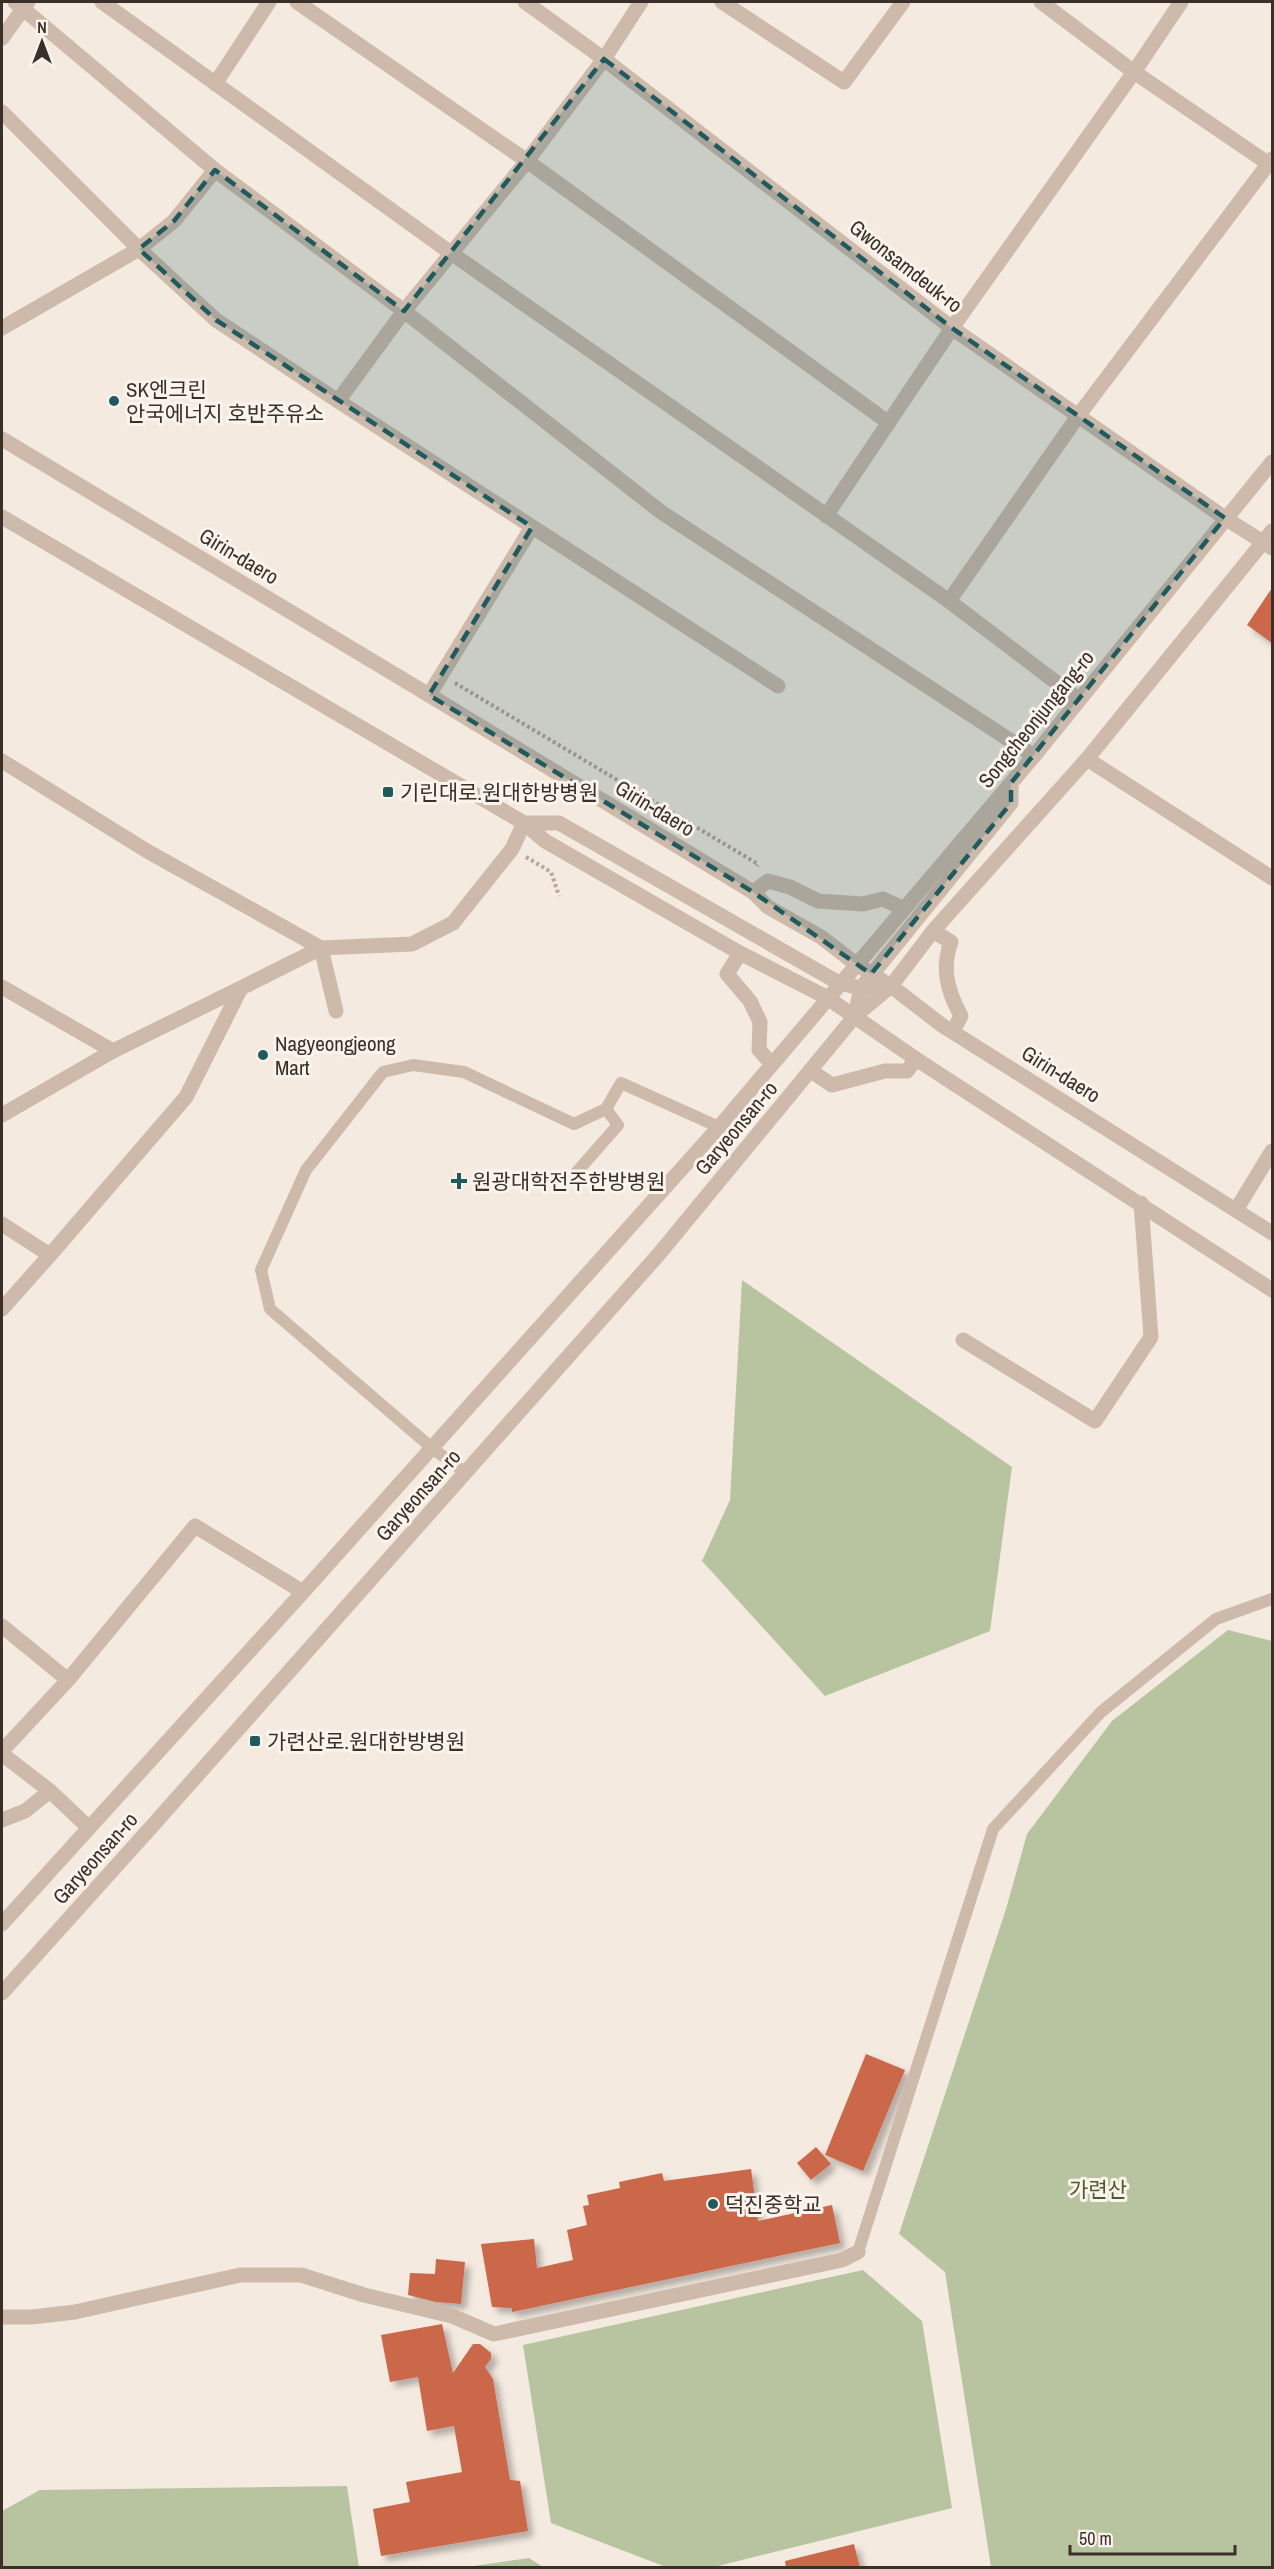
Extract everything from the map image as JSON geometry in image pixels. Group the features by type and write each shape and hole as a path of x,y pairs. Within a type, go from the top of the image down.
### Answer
{"street":[{"path":"102,2 451,253 949,601 1078,699"},
{"path":"215,84 269,2"},
{"path":"297,2 527,161 889,423"},
{"name":"Gwonsamdeuk-ro","path":"525,2 604,59 952,328 1226,519 1270,540"},
{"path":"338,401 404,311 527,161 604,59 641,2"},
{"path":"722,2 844,82 903,2"},
{"path":"949,601 1078,416 1271,163 1134,72 1041,2"},
{"path":"826,516 952,328 1181,2"},
{"path":"2,38 22,4 215,170 404,311 661,512 1034,756"},
{"path":"2,112 139,249 216,320 778,686"},
{"path":"2,328 139,249 174,221 215,170"},
{"name":"Girin-daero","path":"2,439 748,889 768,907 821,937 952,1031 1272,1233"},
{"name":"Songcheonjungang-ro","path":"826,997 1034,756 1272,462"},
{"path":"2,517 524,823 545,841 740,953 826,997 916,1059 1272,1290"},
{"path":"429,695 532,527"},
{"path":"855,1016 891,986 933,931 1087,759 1270,540"},
{"path":"1087,759 1272,878"},
{"path":"2,761 147,851 321,948 336,1011"},
{"path":"855,1016 861,988 871,974 1011,803 1011,783"},
{"path":"2,1115 113,1051 321,948 412,944 453,923 512,849 524,823"},
{"path":"524,823 559,823 839,983 861,988 891,986"},
{"path":"748,889 768,881 790,887 818,902 863,904 883,899 904,909"},
{"path":"933,931 951,942 946,973 950,994 962,1016 952,1031"},
{"path":"740,953 727,974 750,1001 760,1022 759,1050 771,1063"},
{"path":"2,987 113,1051"},
{"path":"2,1309 186,1097 241,988"},
{"name":"Garyeonsan-ro","path":"2,1924 432,1448 718,1126 826,997"},
{"name":"Garyeonsan-ro","path":"2,1993 659,1254 855,1016"},
{"path":"811,1071 832,1085 885,1071 907,1071 916,1059"},
{"path":"1236,1210 1272,1151"},
{"path":"963,1340 1095,1421 1151,1337 1141,1203"},
{"path":"2,1224 50,1255"},
{"path":"88,1827 50,1791 2,1753 68,1680 195,1526 303,1592"},
{"path":"2,1626 68,1680"},
{"path":"2,1820 25,1811 50,1791"},
{"path":"2,2317 32,2317 75,2312 240,2275 301,2275 364,2295 452,2316 494,2334 842,2260 858,2252"}],"lane":[{"path":"466,1473 432,1448 270,1309 261,1269 306,1170 383,1072 413,1065 464,1072 574,1124 606,1109 621,1083 718,1126"},
{"path":"569,1180 618,1125 606,1109"},
{"path":"858,2252 993,1829 1101,1712 1216,1618 1272,1599"}],"path":[{"path":"441,675 758,864 748,889"},
{"path":"512,849 551,872 559,896"}],"highlighted area":[{"path":"604,59 952,328 1225,518 1011,783 1011,803 871,974 753,892 429,695 532,527 216,320 139,249 174,221 215,170 404,311"}],"green space":[{"path":"742,1280 1012,1467 990,1631 825,1696 702,1561 730,1500"},
{"name":"가련산","path":"1228,1630 1272,1641 1272,2567 991,2567 945,2272 899,2234 1006,1909 1027,1834 1112,1721"},
{"path":"863,2270 922,2321 952,2508 710,2568 666,2567 551,2523 523,2345"},
{"path":"347,2486 359,2567 2,2567 2,2511 40,2490"},
{"path":"529,2558 543,2567 467,2567"}],"building":[{"path":"1272,588 1272,643 1247,625"},
{"path":"866,2054 905,2070 863,2171 825,2155"},
{"path":"816,2147 831,2164 811,2180 797,2163"},
{"path":"751,2169 758,2221 832,2205 840,2243 512,2312 512,2308 492,2307 481,2244 534,2239 537,2268 573,2260 567,2230 587,2225 583,2206 589,2205 587,2195 620,2188 619,2182 662,2173 664,2181"},
{"path":"436,2259 465,2262 461,2304 436,2302 408,2295 410,2273 435,2274"},
{"path":"442,2324 453,2373 473,2344 480,2344 491,2353 491,2359 485,2367 493,2379 510,2480 520,2481 528,2531 381,2556 373,2509 410,2502 406,2482 462,2472 454,2426 427,2431 418,2377 390,2382 381,2335"},
{"path":"854,2544 860,2568 786,2568 785,2561"}],"place":[{"name":"SK엔크린 안국에너지 호반주유소","path":"114,401"},
{"name":"기린대로.원대한방병원","path":"388,792"},
{"name":"Nagyeongjeong Mart","path":"263,1055"},
{"name":"원광대학전주한방병원","path":"459,1181"},
{"name":"가련산로.원대한방병원","path":"255,1741"},
{"name":"덕진중학교","path":"713,2204"}]}
